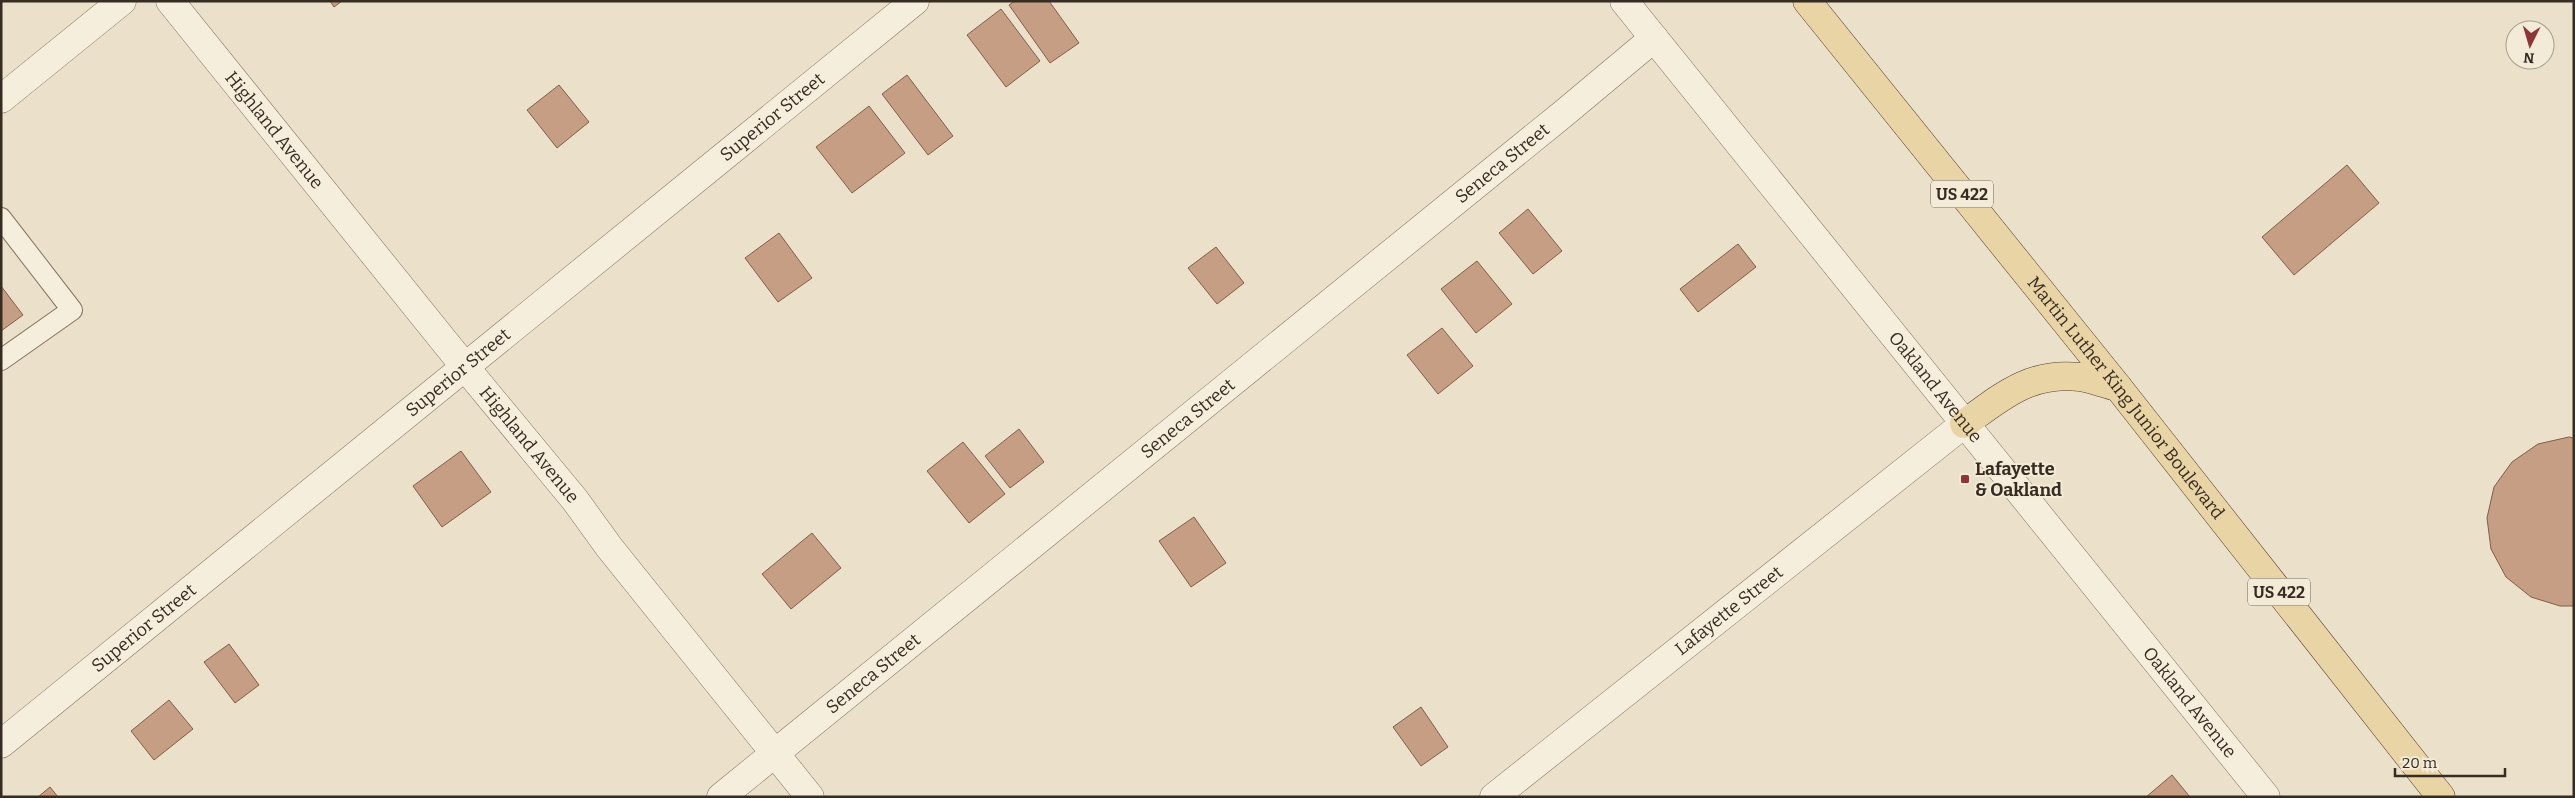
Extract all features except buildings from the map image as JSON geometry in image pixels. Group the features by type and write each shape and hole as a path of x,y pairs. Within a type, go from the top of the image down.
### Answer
{"main road":[{"name":"Martin Luther King Junior Boulevard","path":"1807,1 2118,387 2441,797"},
{"path":"1964,424 2016,387 2044,377 2079,377 2118,387"}],"street":[{"path":"1,99 122,1"},
{"name":"Highland Avenue","path":"170,1 465,367 575,500 609,547 810,797"},
{"name":"Superior Street","path":"1,744 915,1"},
{"name":"Oakland Avenue","path":"1624,1 2266,797"},
{"name":"Seneca Street","path":"720,797 1564,114 1654,38"},
{"name":"Lafayette Street","path":"1494,797 1964,424"}],"lane":[{"path":"1,218 72,310 1,360"}],"place":[{"name":"Lafayette & Oakland","path":"1965,479"}]}
